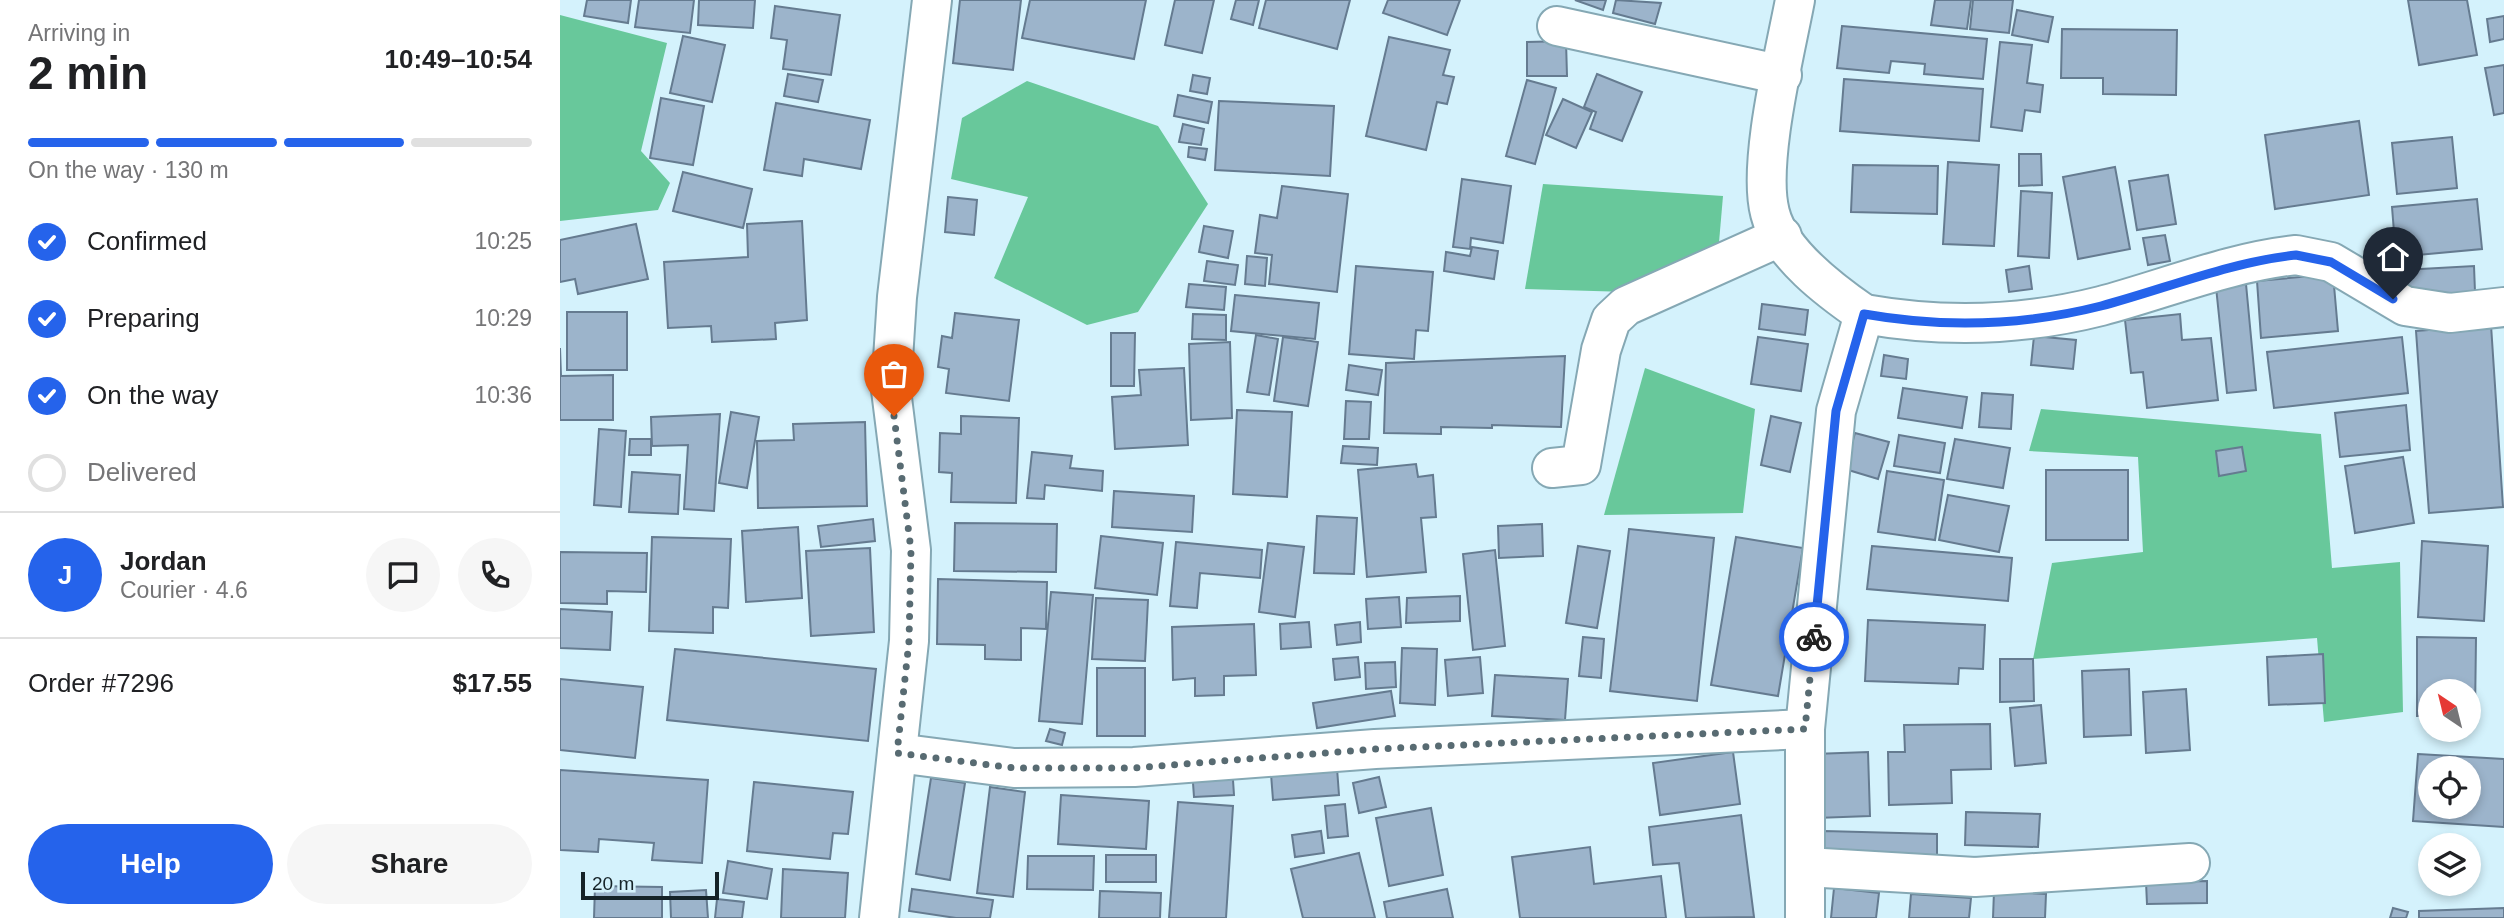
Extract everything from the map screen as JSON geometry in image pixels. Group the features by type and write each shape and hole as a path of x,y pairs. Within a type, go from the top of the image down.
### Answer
{"street":[{"path":"879,918 909,641 911,550 891,390 897,297 932,0"},
{"path":"1795,0 1767,161 1770,214 1792,252 1820,283 1864,314 1913,323 1970,325 2039,319 2296,255 2331,262 2405,306 2450,313 2504,307"},
{"path":"1558,26 1782,75"},
{"path":"1552,468 1581,465 1601,350 1611,320 1626,306 1782,236"},
{"path":"1805,918 1805,729 1836,411 1864,314"},
{"path":"897,753 1014,768 1134,768 1375,749 1805,729"},
{"path":"1805,867 1975,877 2190,863"}],"green space":[{"path":"560,15 667,43 641,151 670,183 658,210 560,221"},
{"path":"1027,81 1158,126 1208,204 1138,312 1087,325 994,278 1028,197 951,179 962,118"},
{"path":"1543,184 1723,196 1718,254 1628,292 1525,289"},
{"path":"1645,368 1755,409 1743,513 1604,515"},
{"path":"2041,409 2321,434 2332,568 2400,562 2403,712 2324,722 2317,638 2033,659 2052,563 2143,552 2138,457 2029,451"}],"building":[{"path":"587,0 631,0 628,23 584,16"},
{"path":"639,0 694,0 690,33 635,27"},
{"path":"699,0 755,0 753,28 698,25"},
{"path":"960,0 1021,0 1013,70 953,63"},
{"path":"1030,0 1146,0 1134,59 1022,38"},
{"path":"1175,0 1214,0 1202,53 1165,45"},
{"path":"1236,0 1259,0 1253,25 1231,19"},
{"path":"1266,0 1350,0 1337,49 1259,28"},
{"path":"1388,0 1460,0 1447,35 1383,13"},
{"path":"1575,0 1606,0 1603,10"},
{"path":"1616,0 1661,3 1655,24 1613,13"},
{"path":"1935,0 1971,0 1967,29 1931,25"},
{"path":"1973,0 2013,0 2009,33 1970,29"},
{"path":"2408,0 2467,0 2477,55 2419,65"},
{"path":"775,6 840,15 831,75 783,69 787,40 771,38"},
{"path":"2017,10 2053,17 2048,42 2012,35"},
{"path":"2504,16 2504,39 2490,42 2487,19"},
{"path":"1842,26 1987,39 1983,79 1924,74 1925,64 1891,61 1889,73 1837,68"},
{"path":"2062,29 2177,30 2176,95 2103,94 2103,78 2061,78"},
{"path":"683,36 725,45 712,102 670,93"},
{"path":"1389,37 1450,50 1443,75 1454,77 1447,104 1437,102 1426,150 1366,136"},
{"path":"1566,41 1567,76 1527,76 1527,42"},
{"path":"2000,42 2032,45 2027,83 2043,85 2040,112 2025,110 2022,131 1991,127"},
{"path":"2504,65 2504,113 2494,115 2485,68"},
{"path":"788,74 823,80 818,102 784,96"},
{"path":"1597,74 1642,92 1622,141 1590,129 1596,112 1584,107"},
{"path":"1193,75 1210,78 1207,94 1190,91"},
{"path":"1844,79 1983,89 1979,141 1840,131"},
{"path":"1527,80 1556,88 1535,164 1506,156"},
{"path":"1178,95 1212,102 1208,123 1174,116"},
{"path":"661,98 704,106 693,165 650,158"},
{"path":"1563,99 1592,112 1576,148 1546,135"},
{"path":"1219,101 1334,106 1330,176 1215,170"},
{"path":"776,103 870,120 861,169 804,159 802,176 764,170"},
{"path":"2359,121 2369,195 2275,209 2265,135"},
{"path":"1183,124 1204,129 1201,145 1179,142"},
{"path":"2452,137 2457,188 2397,194 2392,143"},
{"path":"1189,147 1207,149 1205,160 1188,157"},
{"path":"2019,154 2041,154 2042,185 2019,186"},
{"path":"1948,162 1999,165 1994,246 1943,244"},
{"path":"1853,165 1938,166 1937,214 1851,212"},
{"path":"2115,167 2130,249 2078,259 2063,177"},
{"path":"683,172 752,189 743,228 673,211"},
{"path":"2168,175 2176,224 2137,230 2129,181"},
{"path":"1462,179 1511,186 1503,243 1471,238 1470,249 1453,247"},
{"path":"1282,186 1348,194 1337,292 1269,284 1272,255 1255,253 1260,215 1277,218"},
{"path":"2021,191 2052,193 2049,258 2018,256"},
{"path":"948,197 977,200 974,235 945,232"},
{"path":"2477,199 2482,249 2396,257 2392,207"},
{"path":"802,221 807,320 775,323 776,339 712,342 711,326 668,328 664,262 748,257 747,224"},
{"path":"636,224 648,279 578,294 575,279 560,282 560,240"},
{"path":"1204,226 1233,231 1228,258 1199,252"},
{"path":"2165,235 2170,261 2148,265 2143,238"},
{"path":"1472,247 1498,251 1494,279 1444,271 1446,252 1470,256"},
{"path":"1247,256 1267,258 1265,286 1245,284"},
{"path":"1207,261 1238,265 1235,285 1204,281"},
{"path":"1356,266 1433,272 1428,331 1416,330 1414,359 1349,354"},
{"path":"2029,266 2032,289 2009,292 2006,270"},
{"path":"2474,266 2475,292 2405,297 2403,270"},
{"path":"2333,274 2338,331 2261,338 2257,281"},
{"path":"1189,284 1226,287 1224,310 1186,307"},
{"path":"2246,284 2256,390 2227,393 2216,287"},
{"path":"1235,295 1319,303 1315,339 1231,331"},
{"path":"1762,304 1808,310 1805,335 1759,329"},
{"path":"567,312 627,312 627,370 567,370"},
{"path":"955,313 1019,320 1009,401 946,393 949,369 938,367 942,336 952,338"},
{"path":"1193,314 1226,315 1226,340 1192,339"},
{"path":"2180,314 2182,340 2211,338 2218,400 2147,408 2143,372 2131,373 2125,320"},
{"path":"2491,325 2503,507 2429,513 2416,331"},
{"path":"1111,333 1135,333 1134,386 1111,386"},
{"path":"1256,335 1278,339 1269,395 1247,392"},
{"path":"2034,336 2076,340 2073,369 2031,365"},
{"path":"1283,337 1318,342 1308,406 1274,401"},
{"path":"1758,337 1808,344 1801,391 1751,384"},
{"path":"2402,337 2408,393 2274,408 2267,352"},
{"path":"1230,342 1232,418 1191,420 1189,344"},
{"path":"560,348 561,376 613,375 613,420 560,420"},
{"path":"1884,355 1908,359 1906,379 1881,376"},
{"path":"1565,356 1561,427 1492,425 1492,428 1441,427 1441,434 1384,433 1386,363"},
{"path":"1349,365 1382,370 1378,395 1346,390"},
{"path":"1184,368 1188,445 1115,449 1112,397 1141,395 1139,370"},
{"path":"1903,388 1967,397 1962,428 1898,418"},
{"path":"1982,393 2013,395 2011,429 1979,427"},
{"path":"1346,401 1371,402 1369,439 1344,439"},
{"path":"2406,405 2410,450 2340,457 2335,413"},
{"path":"1237,410 1292,412 1287,497 1233,494"},
{"path":"731,412 759,417 747,488 719,483"},
{"path":"720,414 714,511 684,509 688,445 652,446 651,417"},
{"path":"961,416 1019,418 1016,503 951,502 952,473 939,472 940,433 961,434"},
{"path":"1771,416 1801,423 1790,472 1761,465"},
{"path":"865,422 867,506 758,508 757,441 794,440 793,424"},
{"path":"599,429 626,431 621,507 594,505"},
{"path":"1855,433 1889,442 1878,479 1845,469"},
{"path":"1899,435 1945,443 1940,473 1894,466"},
{"path":"630,439 651,439 651,455 629,455"},
{"path":"1955,439 2010,448 2003,488 1947,479"},
{"path":"1343,446 1378,448 1377,465 1341,463"},
{"path":"2242,447 2246,471 2219,476 2216,451"},
{"path":"1032,452 1072,456 1070,468 1103,471 1102,491 1045,485 1044,499 1027,498"},
{"path":"2403,457 2414,523 2355,533 2345,466"},
{"path":"1416,464 1418,477 1433,475 1436,517 1421,518 1426,572 1367,577 1358,470"},
{"path":"2046,470 2128,470 2128,540 2046,540"},
{"path":"1887,471 1944,480 1935,540 1878,532"},
{"path":"632,472 680,475 678,514 629,512"},
{"path":"1114,491 1194,496 1192,532 1112,527"},
{"path":"1948,495 2009,506 1999,552 1939,540"},
{"path":"1317,516 1357,518 1354,574 1314,573"},
{"path":"873,519 875,541 821,547 818,526"},
{"path":"955,523 1057,524 1056,572 954,571"},
{"path":"1542,524 1543,556 1499,558 1498,526"},
{"path":"798,527 802,598 746,602 742,531"},
{"path":"1629,529 1714,538 1697,701 1610,691"},
{"path":"1101,536 1163,543 1157,595 1095,588"},
{"path":"652,537 731,539 728,608 713,607 713,633 649,631"},
{"path":"1736,537 1803,548 1778,696 1711,685"},
{"path":"2422,541 2488,546 2484,621 2418,617"},
{"path":"1176,542 1262,550 1260,578 1200,573 1197,608 1170,606"},
{"path":"1268,543 1304,547 1295,617 1259,612"},
{"path":"1578,546 1610,551 1597,628 1566,623"},
{"path":"1872,546 2012,558 2008,601 1867,589"},
{"path":"870,548 874,632 811,636 806,551"},
{"path":"1495,550 1505,646 1473,650 1463,554"},
{"path":"560,552 647,553 646,592 607,591 607,604 560,603"},
{"path":"938,579 1047,582 1046,629 1021,628 1021,660 985,659 985,645 937,644"},
{"path":"1051,592 1093,595 1082,724 1039,721"},
{"path":"1460,596 1460,621 1406,623 1407,598"},
{"path":"1399,597 1401,627 1368,629 1366,599"},
{"path":"1096,598 1148,600 1145,661 1092,659"},
{"path":"560,609 612,612 610,650 560,648"},
{"path":"1868,620 1985,625 1983,669 1959,668 1958,684 1865,681"},
{"path":"1309,622 1311,647 1281,649 1280,624"},
{"path":"1360,622 1361,642 1337,645 1335,625"},
{"path":"1254,624 1256,675 1224,676 1224,695 1195,696 1195,678 1173,680 1172,627"},
{"path":"1583,637 1604,639 1601,678 1579,676"},
{"path":"2417,637 2476,638 2475,679 2418,679 2417,716"},
{"path":"1402,648 1437,649 1435,705 1400,703"},
{"path":"675,649 876,669 868,741 667,720"},
{"path":"2323,654 2325,703 2269,705 2267,657"},
{"path":"1358,657 1360,677 1335,680 1333,659"},
{"path":"1480,657 1483,693 1448,696 1445,660"},
{"path":"2000,659 2033,659 2034,701 2000,702"},
{"path":"1395,662 1396,687 1366,689 1365,663"},
{"path":"1097,668 1145,668 1145,736 1097,736"},
{"path":"2129,669 2131,735 2084,737 2082,671"},
{"path":"1495,675 1568,679 1565,720 1492,716"},
{"path":"560,679 643,687 635,758 560,750"},
{"path":"2186,689 2190,750 2146,753 2143,692"},
{"path":"1391,691 1395,716 1317,728 1313,703"},
{"path":"2041,705 2046,763 2015,766 2010,708"},
{"path":"1990,724 1991,769 1951,770 1952,803 1889,805 1888,752 1905,752 1904,725"},
{"path":"1050,729 1065,733 1062,745 1046,741"},
{"path":"1733,752 1740,804 1660,815 1653,763"},
{"path":"1868,752 1870,816 1816,818 1814,754"},
{"path":"2418,754 2452,756 2418,756 2418,819 2481,819 2481,758 2504,759 2504,827 2413,821"},
{"path":"1232,765 1234,795 1194,797 1192,769"},
{"path":"1337,768 1339,795 1273,800 1271,774"},
{"path":"560,770 708,780 702,863 652,860 654,843 599,839 598,852 560,850"},
{"path":"1379,777 1386,807 1359,813 1353,783"},
{"path":"931,778 965,783 950,880 916,874"},
{"path":"754,782 853,792 848,834 833,833 830,859 747,851"},
{"path":"990,787 1025,792 1013,897 977,893"},
{"path":"1061,795 1149,801 1146,849 1058,844"},
{"path":"1178,802 1233,806 1226,918 1169,918"},
{"path":"1345,804 1348,836 1328,838 1325,806"},
{"path":"1431,808 1443,875 1389,886 1376,818"},
{"path":"1966,812 2040,814 2038,847 1965,845"},
{"path":"1741,815 1754,917 1686,918 1679,863 1653,865 1649,827"},
{"path":"1321,831 1324,853 1295,857 1292,835"},
{"path":"1824,831 1937,834 1937,860 1823,856"},
{"path":"1590,847 1594,884 1661,876 1666,918 1520,918 1512,857"},
{"path":"1359,853 1375,918 1303,918 1291,869"},
{"path":"1106,855 1156,855 1156,882 1106,882"},
{"path":"1028,856 1094,856 1093,890 1027,889"},
{"path":"728,861 772,869 767,899 723,893"},
{"path":"783,869 848,873 845,918 781,918"},
{"path":"2207,881 2207,903 2147,904 2146,882"},
{"path":"595,886 662,887 662,918 594,918"},
{"path":"1834,888 1879,893 1876,918 1831,918"},
{"path":"912,889 993,900 990,918 956,918 909,911"},
{"path":"1447,889 1453,918 1387,918 1384,902"},
{"path":"706,890 708,918 671,918 670,892"},
{"path":"1100,891 1161,893 1160,918 1099,918"},
{"path":"1994,891 2046,894 2045,918 1993,918"},
{"path":"1911,894 1971,898 1969,918 1909,918"},
{"path":"717,899 744,902 742,918 715,918"},
{"path":"2393,908 2408,912 2406,918 2390,918"},
{"path":"2504,908 2504,918 2419,918 2419,911"}],"way so far":[{"path":"894,416 911,550 909,641 897,753 1014,768 1134,768 1375,749 1805,729 1814,637"}],"route":[{"path":"1814,637 1836,411 1864,314 1913,323 1970,325 2039,319 2296,255 2331,262 2393,299"}]}
